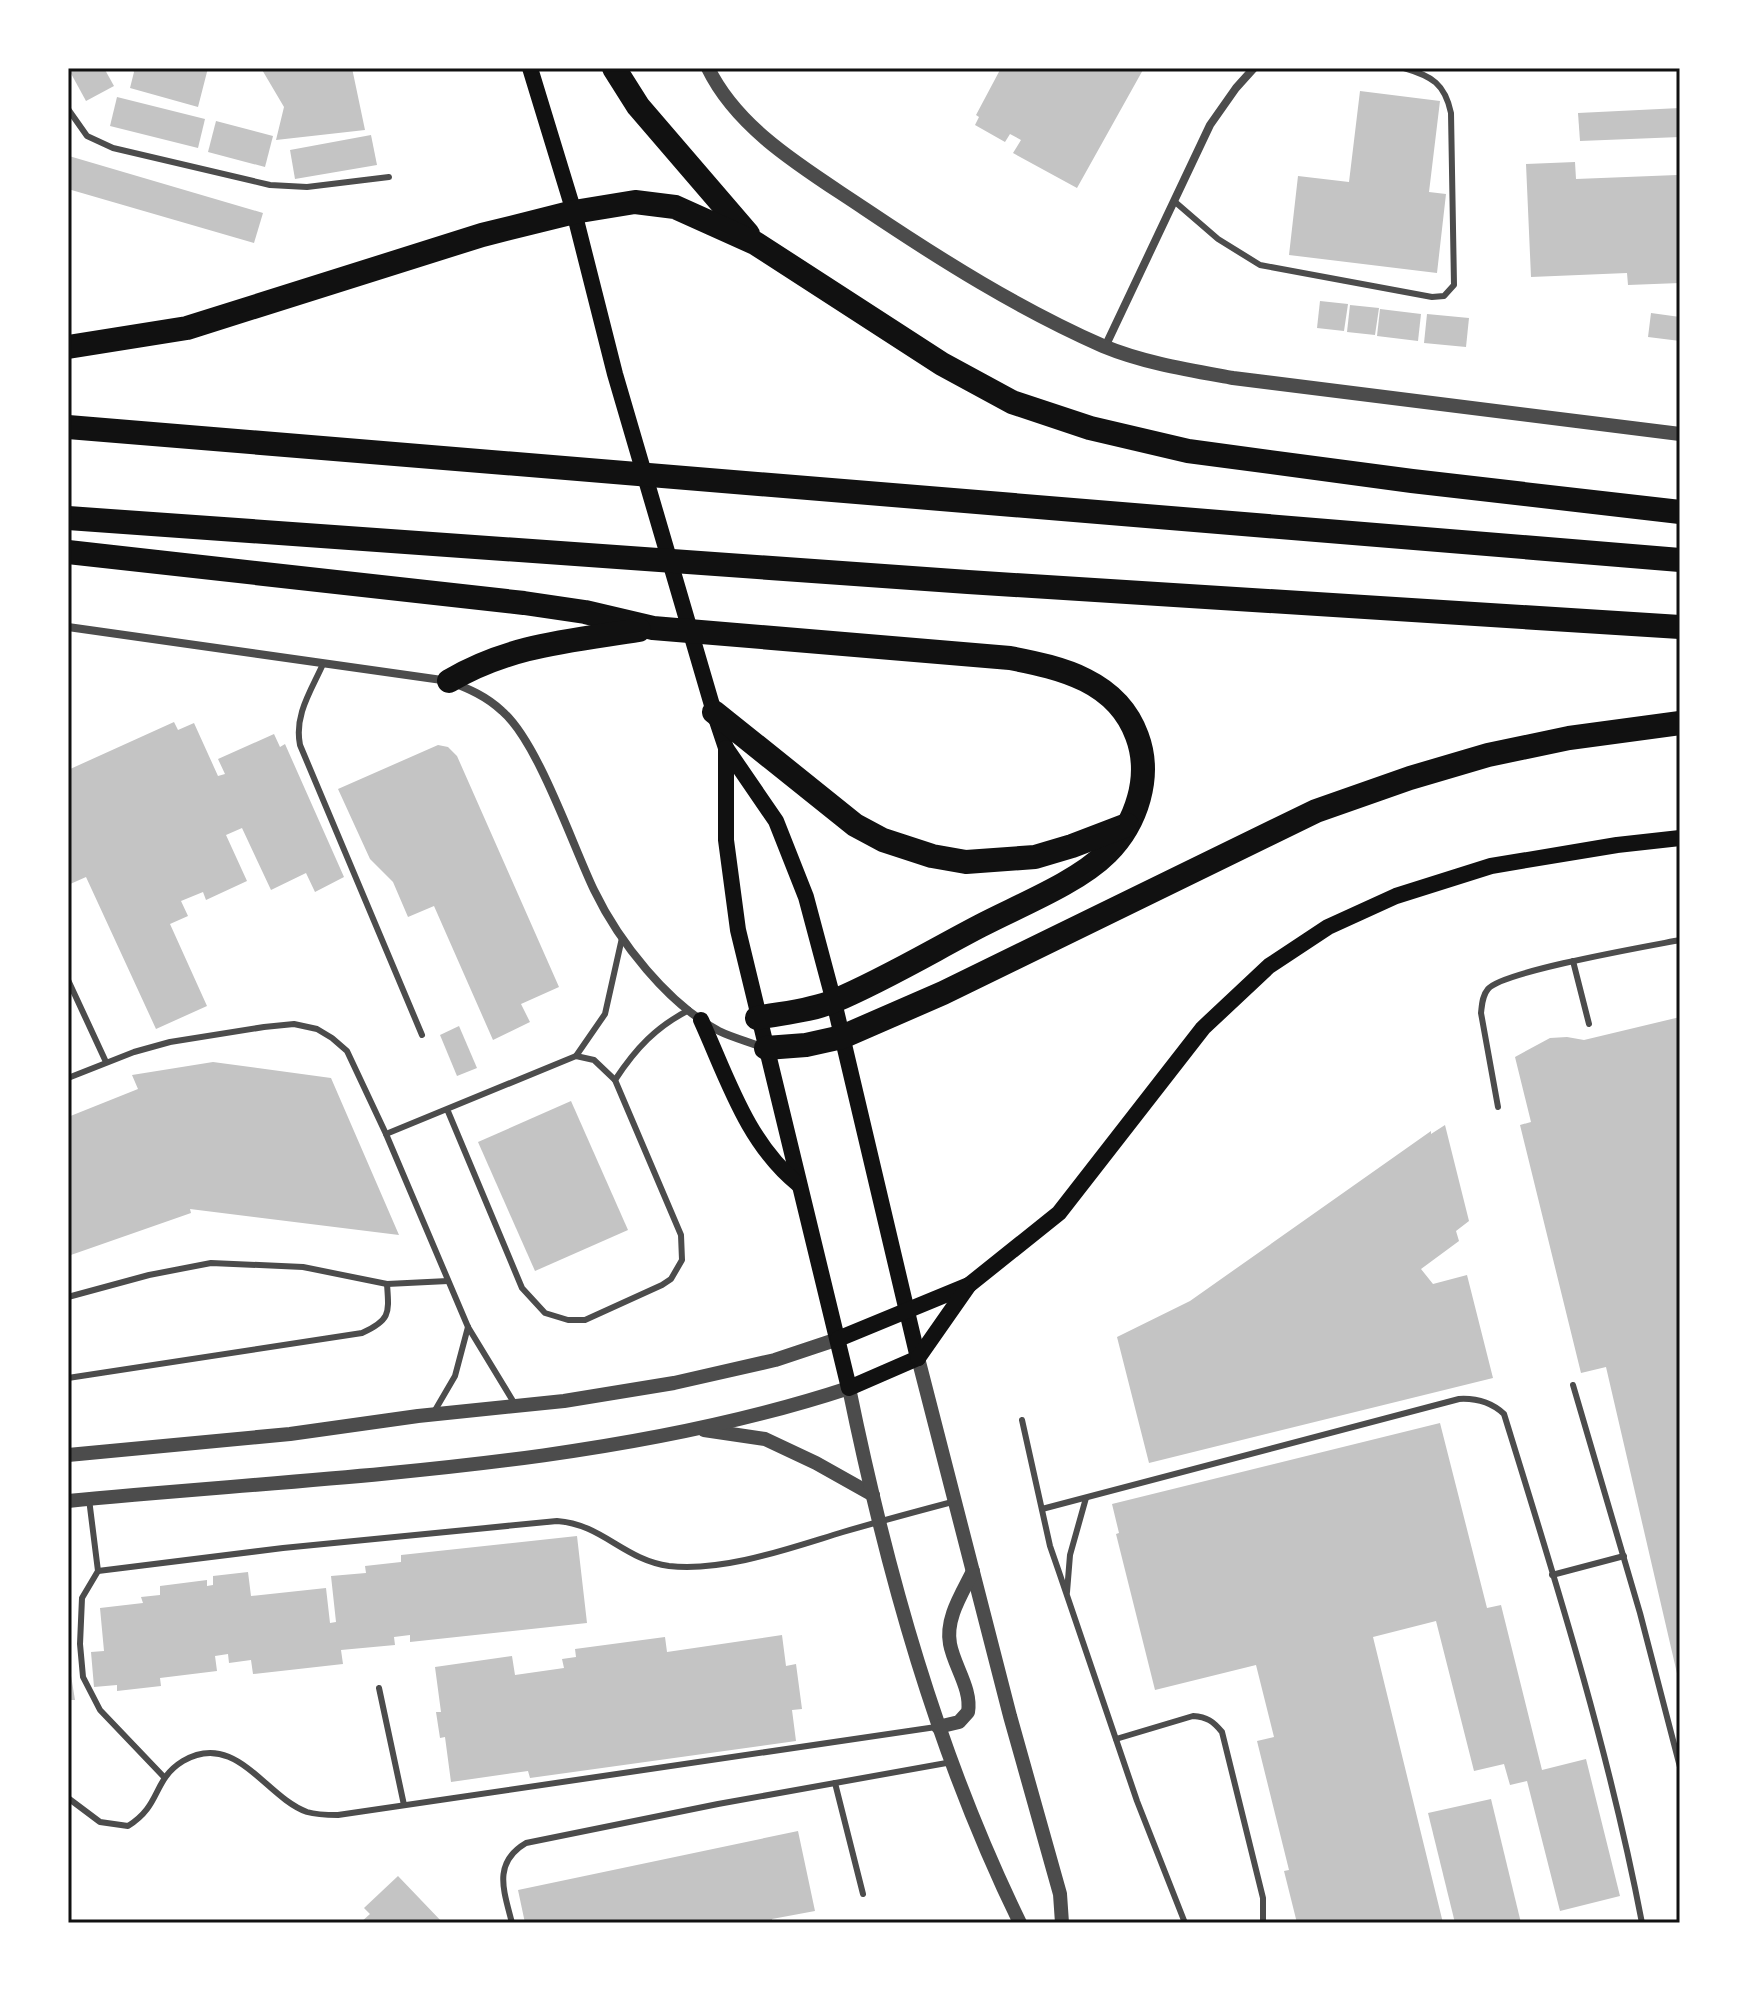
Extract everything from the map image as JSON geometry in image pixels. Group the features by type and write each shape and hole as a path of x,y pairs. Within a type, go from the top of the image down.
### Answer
{"highway":[{"path":"614,68 638,106 755,243"},
{"path":"68,347 187,328 482,235 574,212 635,202 675,207 755,243 942,364 1012,402 1090,428 1188,451 1680,512"},
{"path":"68,427 1680,560"},
{"path":"68,518 754,567 1680,627"},
{"path":"68,552 524,603 585,612 653,628 1010,658 1060,668 1099,687 1119,703 1132,722 1145,767 1140,796 1127,825 1117,842 1095,864 834,1002 757,1018"},
{"path":"449,681 478,664 518,651 653,628"},
{"path":"714,712 855,825 883,840 932,856 966,862 1035,857 1127,825"},
{"path":"766,1048 806,1045 842,1037 943,993 1316,811 1488,755 1569,738 1680,723"}],"main road":[{"path":"530,68 574,212 615,374 714,712 726,748 776,821 794,861 834,1002 918,1358"},
{"path":"726,748 729,878 738,930 849,1388 918,1358 969,1285 1059,1213 1203,1028 1269,966 1328,927 1396,896 1491,866 1680,838"},
{"path":"695,1015 751,1130 768,1156 798,1184"},
{"path":"838,1339 969,1285"}],"street":[{"path":"708,68 738,110 776,148 928,251 1018,304 1105,347 1166,366 1233,378 1680,434"},
{"path":"1105,347 1210,125 1254,68"},
{"path":"68,627 449,681 481,694 505,713 517,728 540,768 595,893 644,967 695,1015 721,1032 766,1048"},
{"path":"68,1455 290,1434 432,1414 564,1401 674,1383 775,1360 838,1339"},
{"path":"918,1358 1010,1716 1060,1894 1062,1923"},
{"path":"68,1501 380,1473 616,1443 792,1407 849,1388 901,1613 938,1727 998,1877 1020,1923"},
{"path":"690,1428 765,1439 873,1495"},
{"path":"938,1727 959,1722 968,1712 968,1697 949,1634 952,1617 973,1571"}],"lane":[{"path":"1174,201 1218,239 1260,265 1432,297 1444,296 1454,285 1451,113 1442,87 1404,68"},
{"path":"68,109 87,136 113,148 270,185 307,187 389,177"},
{"path":"323,664 298,722 300,745 422,1035"},
{"path":"386,1134 576,1056 605,1014 622,938"},
{"path":"1498,1107 1481,1013 1482,1000 1488,988 1501,981 1573,961 1680,940"},
{"path":"1573,961 1589,1024"},
{"path":"68,980 106,1062"},
{"path":"615,1080 643,1041 668,1021 695,1015"},
{"path":"68,1078 106,1062 170,1042 294,1024 317,1029 347,1051 468,1327 516,1406"},
{"path":"447,1109 522,1288 545,1313 568,1320 585,1320 662,1285 671,1279 682,1260 681,1235 615,1080 594,1060 576,1056"},
{"path":"68,1297 172,1269 211,1263 303,1267 387,1284 448,1281"},
{"path":"68,1378 362,1333 378,1326 386,1318 387,1284"},
{"path":"432,1414 455,1376 468,1327"},
{"path":"1573,1385 1624,1556 1680,1767"},
{"path":"1042,1509 1459,1399 1482,1400 1496,1407 1504,1414 1582,1671 1632,1869 1642,1923"},
{"path":"1022,1420 1050,1546 1116,1739 1185,1923"},
{"path":"1067,1596 1070,1555 1086,1497"},
{"path":"89,1499 98,1571 82,1598 80,1644 83,1677 100,1710 163,1776"},
{"path":"98,1571 283,1548 557,1521 578,1522 647,1561 692,1568 768,1555 956,1501"},
{"path":"1552,1575 1624,1556"},
{"path":"379,1688 404,1805"},
{"path":"1116,1739 1193,1716 1205,1717 1222,1732 1263,1898 1263,1923"},
{"path":"68,1798 100,1822 128,1826 150,1809 163,1776 187,1759 214,1753 230,1757 253,1771 294,1805 309,1813 338,1815 938,1727"},
{"path":"512,1923 505,1893 505,1861 512,1851 526,1843 952,1762"},
{"path":"835,1783 863,1894"}],"building":[{"path":"68,68 104,68 114,86 86,101"},
{"path":"132,68 208,68 198,107 130,88"},
{"path":"261,68 352,68 365,130 276,140 284,107"},
{"path":"1001,68 1144,68 1077,188 1013,153 1021,140 1010,134 1005,142 975,125 979,117 976,115"},
{"path":"1360,91 1440,101 1429,192 1446,194 1437,273 1289,255 1298,176 1349,182"},
{"path":"117,97 205,119 198,148 110,126"},
{"path":"1680,108 1680,137 1580,141 1578,113"},
{"path":"216,121 273,136 265,167 208,152"},
{"path":"371,135 377,165 295,179 290,150"},
{"path":"69,156 263,213 254,243 68,189"},
{"path":"1575,162 1576,179 1677,175 1680,283 1628,285 1627,273 1531,277 1526,164"},
{"path":"1320,301 1348,304 1344,331 1317,328"},
{"path":"1350,305 1379,308 1375,335 1347,332"},
{"path":"1380,309 1421,314 1418,341 1377,336"},
{"path":"1651,313 1680,317 1680,341 1648,337"},
{"path":"1427,314 1469,318 1466,347 1424,343"},
{"path":"174,722 178,730 194,723 218,776 225,774 218,759 274,734 280,747 285,744 344,877 315,892 306,873 271,890 242,828 226,835 247,881 206,900 203,892 181,901 188,916 170,924 207,1006 156,1029 86,877 68,885 68,770"},
{"path":"438,745 448,747 457,756 559,987 521,1004 530,1022 493,1040 434,906 408,917 393,882 370,859 338,789"},
{"path":"1680,1017 1679,1682 1606,1367 1581,1373 1520,1125 1531,1122 1515,1057 1550,1038 1584,1040"},
{"path":"459,1026 477,1068 457,1076 440,1035"},
{"path":"213,1062 331,1078 399,1235 190,1209 191,1213 68,1256 68,1117 138,1089 132,1075"},
{"path":"571,1101 628,1230 535,1271 478,1142"},
{"path":"1445,1125 1469,1221 1456,1231 1459,1241 1421,1269 1433,1284 1467,1275 1493,1378 1149,1463 1117,1337 1190,1301 1431,1131 1431,1134"},
{"path":"1440,1423 1487,1608 1501,1605 1542,1770 1586,1759 1620,1896 1560,1911 1527,1781 1510,1785 1504,1764 1474,1771 1436,1621 1373,1637 1443,1923 1297,1923 1284,1871 1289,1870 1257,1741 1274,1737 1256,1665 1155,1690 1116,1534 1119,1533 1112,1504"},
{"path":"577,1536 587,1623 410,1642 410,1635 394,1637 395,1645 341,1650 343,1664 253,1674 251,1660 229,1663 228,1654 215,1656 217,1671 160,1678 161,1686 117,1691 117,1685 94,1687 91,1652 104,1651 100,1608 143,1603 141,1597 160,1595 160,1586 207,1580 207,1586 213,1585 213,1576 248,1572 251,1596 326,1588 330,1623 336,1622 331,1576 366,1573 365,1566 401,1562 401,1555"},
{"path":"782,1635 786,1666 796,1664 802,1709 792,1710 796,1741 530,1778 528,1771 451,1782 445,1737 440,1738 436,1712 441,1712 435,1667 512,1656 515,1675 564,1668 562,1659 576,1657 575,1649 665,1637 667,1652"},
{"path":"68,1657 75,1700 68,1700"},
{"path":"1491,1799 1521,1923 1455,1923 1428,1813"},
{"path":"798,1831 815,1911 772,1919 773,1923 525,1923 518,1890"},
{"path":"398,1876 443,1923 360,1923 370,1914 364,1908"}]}
